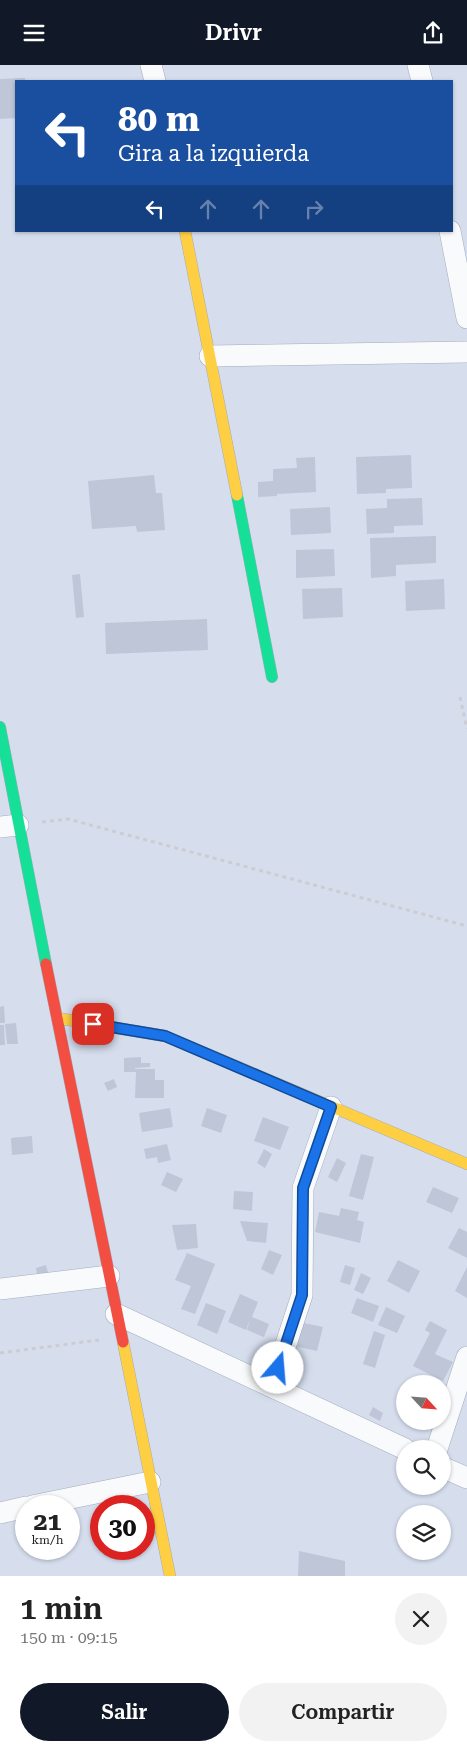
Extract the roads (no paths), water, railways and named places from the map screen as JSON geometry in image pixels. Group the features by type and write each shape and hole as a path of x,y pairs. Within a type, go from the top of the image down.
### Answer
{"street":[{"path":"152,65 155,80"},
{"path":"418,65 422,80"},
{"path":"185,232 272,677"},
{"path":"450,232 467,318"},
{"path":"210,356 467,352"},
{"path":"0,727 9,826 57,1018 170,1576"},
{"path":"57,1018 165,1036 467,1164"},
{"path":"272,1387 302,1295 303,1188 331,1107"},
{"path":"0,1289 109,1277"},
{"path":"116,1314 396,1445"},
{"path":"440,1440 467,1357"},
{"path":"451,1471 467,1478"},
{"path":"80,1496 150,1482"},
{"path":"0,1513 15,1510"}]}
